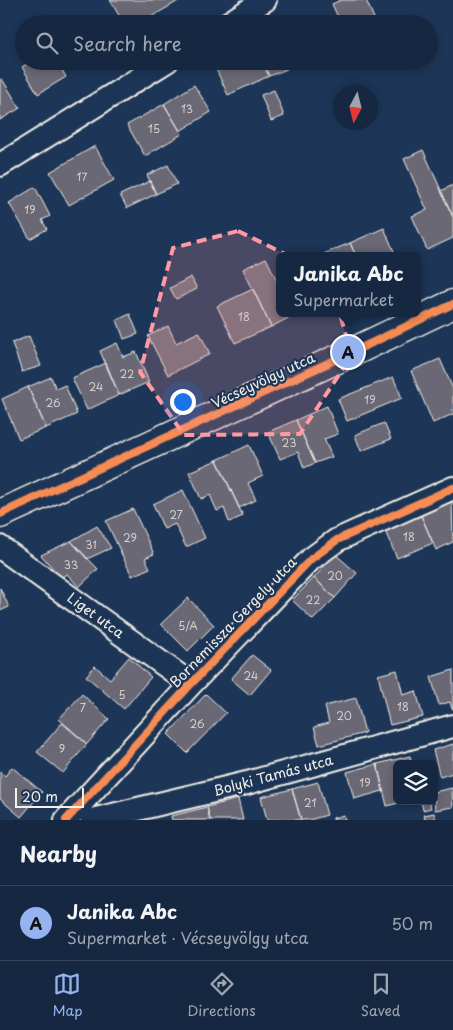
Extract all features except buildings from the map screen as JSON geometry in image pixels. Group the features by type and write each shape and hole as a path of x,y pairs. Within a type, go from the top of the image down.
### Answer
{"main road":[{"name":"Vécseyvölgy utca","path":"0,514 453,304"}],"street":[{"path":"241,15 265,0"},
{"path":"0,165 152,70"},
{"name":"Bornemissza Gergely utca","path":"66,820 191,684 311,559 337,540 453,488"},
{"name":"Liget utca","path":"0,547 191,684"},
{"name":"Bolyki Tamás utca","path":"92,820 247,783 453,726"}],"highlighted area":[{"path":"238,231 328,275 352,355 300,434 184,435 140,372 173,248"}],"cycle path":[{"path":"0,514 453,304"},
{"path":"66,820 191,684 311,559 337,540 453,488"}],"place":[{"name":"Janika Abc","path":"348,352"}]}
